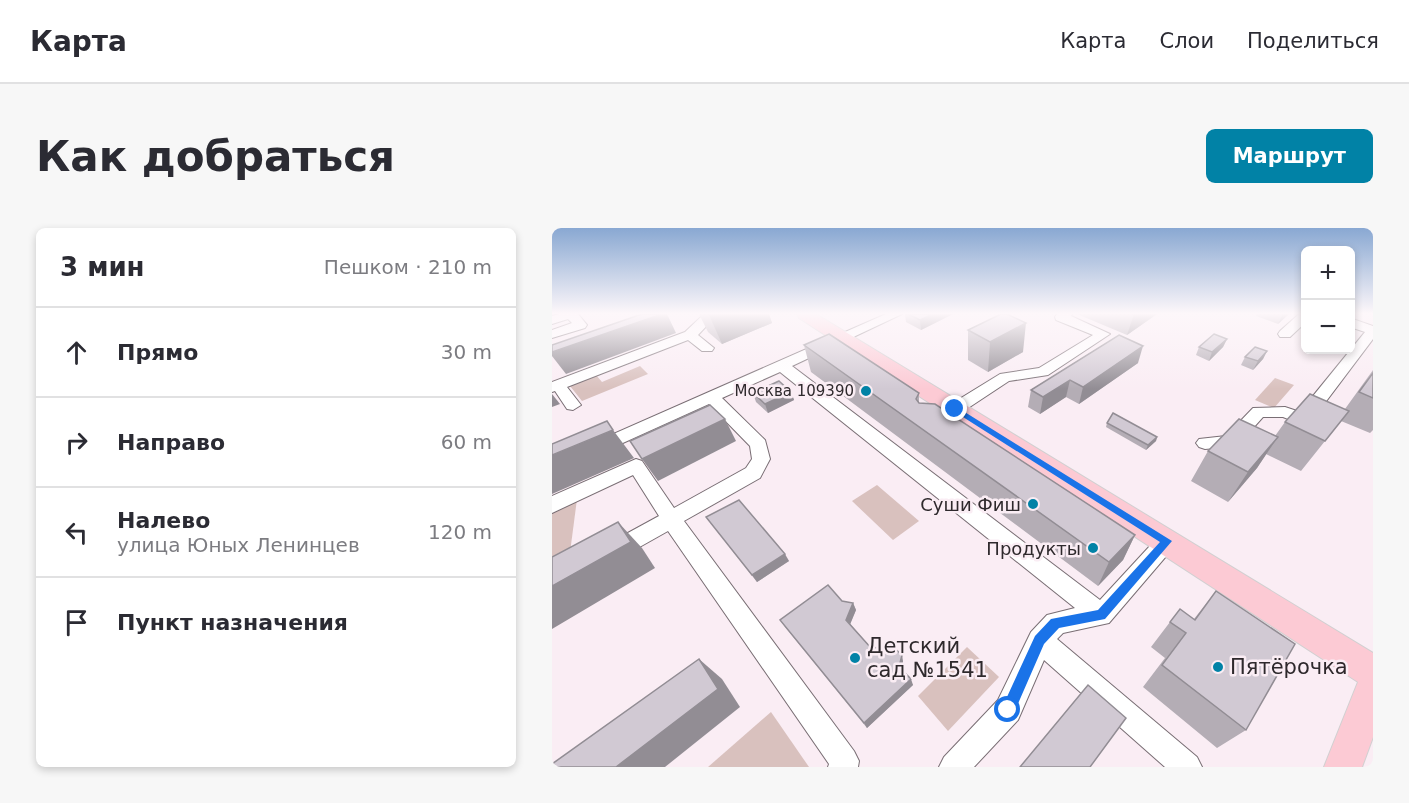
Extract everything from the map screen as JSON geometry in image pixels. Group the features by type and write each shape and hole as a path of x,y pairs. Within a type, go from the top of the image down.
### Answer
{"main road":[{"path":"844,339 1373,672"},
{"path":"1343,767 1373,688"}],"street":[{"path":"573,405 555,386 679,339"},
{"path":"695,339 707,348"},
{"path":"552,468 839,339"},
{"path":"928,426 1005,376 1043,372 1095,339"},
{"path":"1205,443 1231,442 1259,412 1285,412 1303,420 1366,339"},
{"path":"781,365 896,445 1101,615"},
{"path":"592,563 753,473 761,459 759,444 711,397"},
{"path":"552,506 636,465 671,519 844,761 843,767"},
{"path":"954,767 1008,710 1040,640 1056,623 1101,615 1167,541"},
{"path":"1040,640 1187,767"}],"shaded area":[{"path":"640,366 648,374 582,401 570,386 596,375 602,382"},
{"path":"1275,378 1294,385 1274,408 1255,400"},
{"path":"877,485 919,521 893,540 852,501"},
{"path":"577,499 568,568 552,577 552,511"},
{"path":"967,647 999,677 948,731 918,696"},
{"path":"771,712 809,767 708,767"}],"building":[{"path":"569,339 589,339 552,352 552,345"},
{"path":"817,339 837,339 919,393 916,399 919,403 935,404 1135,535 1109,562 804,345"},
{"path":"1112,339 1128,339 1143,346 1083,387 1070,380 1043,397 1031,390"},
{"path":"1208,339 1227,339 1212,352 1199,347"},
{"path":"1255,347 1267,351 1258,361 1245,357"},
{"path":"1373,373 1373,398 1359,392"},
{"path":"779,381 791,392 765,404 753,393"},
{"path":"1310,394 1349,411 1325,441 1285,422"},
{"path":"710,405 725,419 642,459 630,441"},
{"path":"1113,413 1157,437 1148,445 1107,423"},
{"path":"1239,419 1278,437 1248,472 1208,451"},
{"path":"607,421 613,430 552,455 552,444"},
{"path":"739,500 785,554 752,575 706,517"},
{"path":"618,522 631,542 552,586 552,557"},
{"name":"Детский сад №1541","path":"828,585 842,601 853,603 846,620 871,648 892,646 902,655 899,667 911,679 864,723 780,620"},
{"path":"1216,591 1295,644 1246,730 1162,665 1186,633 1170,622 1180,609 1195,620"},
{"path":"699,659 718,689 616,767 552,767 552,764"},
{"path":"1088,685 1126,718 1090,767 1020,767"}],"place":[{"name":"Москва 109390","path":"866,391"},
{"name":"Суши Фиш","path":"1033,504"},
{"name":"Продукты","path":"1093,548"},
{"name":"Детский сад №1541","path":"855,658"},
{"name":"Пятёрочка","path":"1218,667"}],"route":[{"path":"955,409 1167,541 1101,615 1056,623 1040,640 1008,710"}]}
